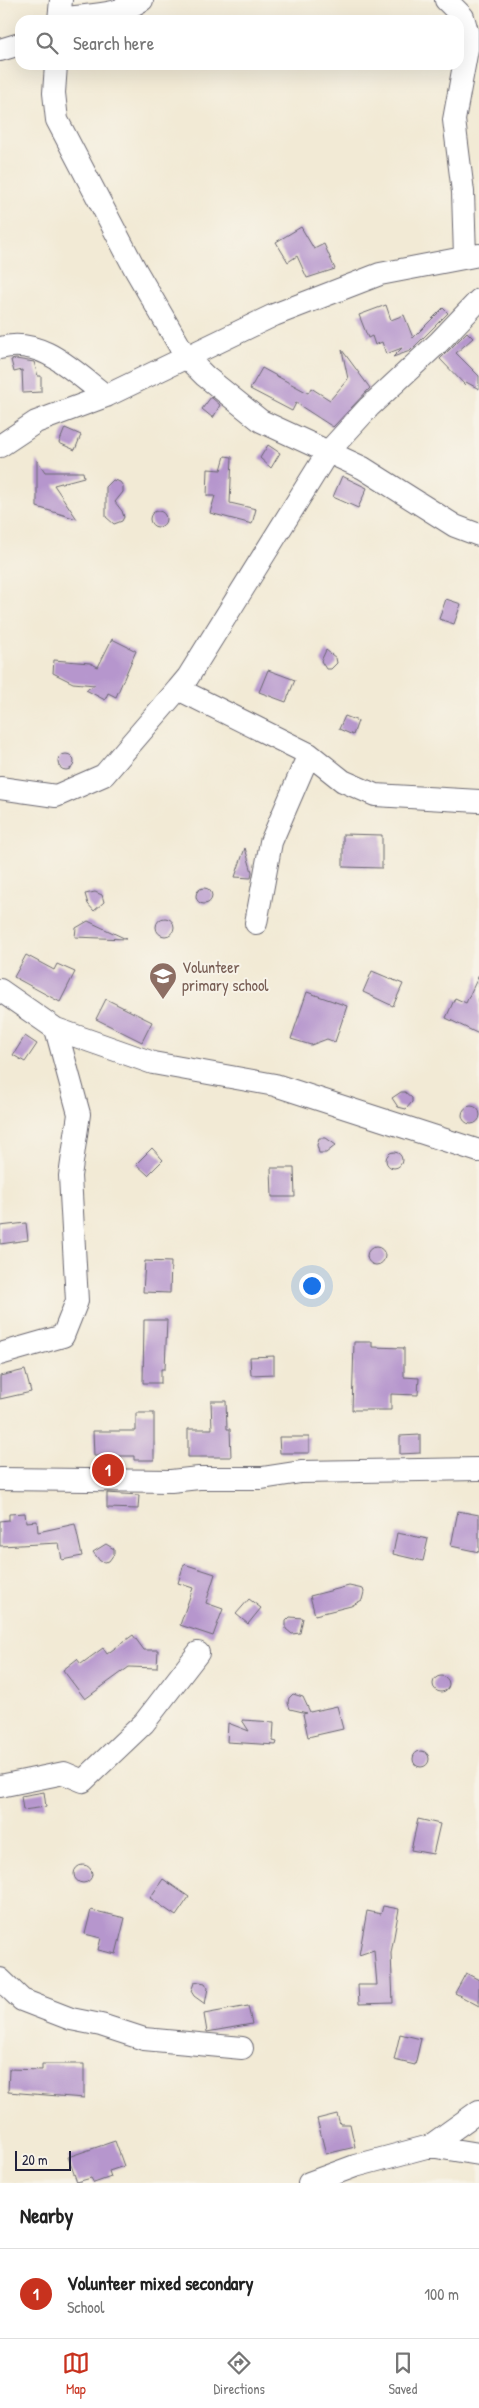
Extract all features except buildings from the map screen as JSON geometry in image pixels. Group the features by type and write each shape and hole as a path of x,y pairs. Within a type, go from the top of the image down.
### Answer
{"street":[{"path":"60,13 103,15 130,8 142,0"},
{"path":"446,0 460,15"},
{"path":"464,22 468,31 464,65"},
{"path":"0,50 15,46"},
{"path":"56,70 54,93 57,120 135,269 186,357 224,394 261,421 364,468 455,526 479,536"},
{"path":"0,446 36,422 106,396 274,315 380,274 472,256 454,120 463,70"},
{"path":"0,788 56,796 104,775 188,677 328,452 369,407 439,342 479,300"},
{"path":"0,348 13,344 33,346 50,354 106,396"},
{"path":"178,689 309,754 343,781 375,795 479,801"},
{"path":"256,923 271,842 309,754"},
{"path":"0,990 56,1029 153,1063 275,1085 479,1151"},
{"path":"0,1354 63,1336 77,1300 70,1176 79,1114 56,1029"},
{"path":"0,1479 171,1481 199,1478 262,1478 301,1472 479,1470"},
{"path":"0,1786 64,1773 83,1782 144,1723 198,1653"},
{"path":"0,1979 22,2000 71,2019 101,2025 144,2039 242,2048"},
{"path":"309,2183 355,2166 430,2146 479,2112"},
{"path":"430,2146 479,2154"}],"place":[{"name":"Volunteer primary school","path":"163,1000"},
{"name":"Volunteer mixed secondary","path":"108,1470"}]}
